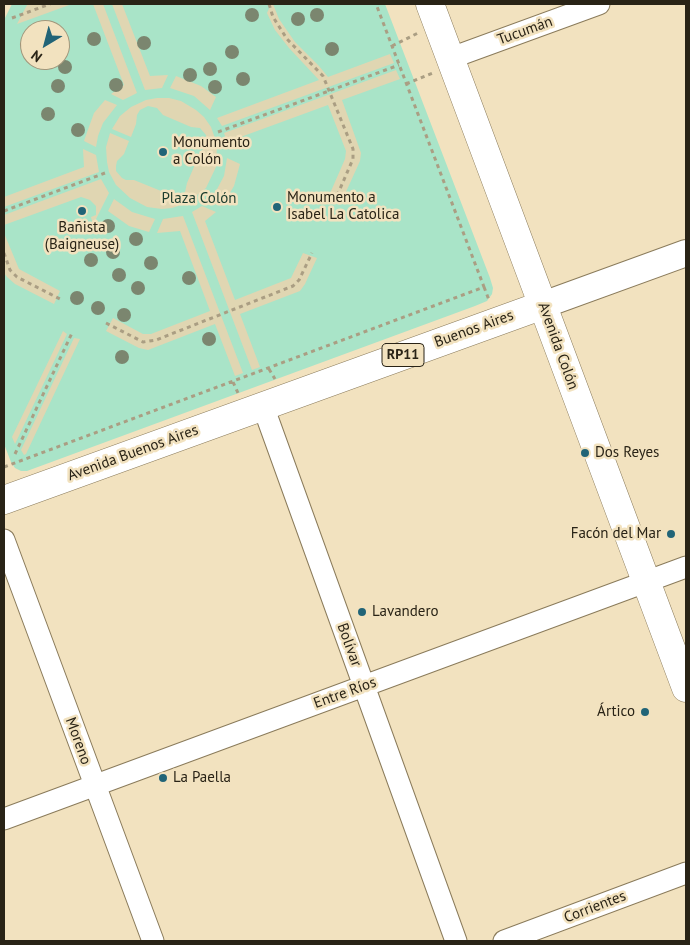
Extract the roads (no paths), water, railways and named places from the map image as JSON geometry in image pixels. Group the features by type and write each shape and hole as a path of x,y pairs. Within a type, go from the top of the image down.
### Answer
{"main road":[{"name":"Avenida Colón","path":"434,14 686,688"},
{"name":"Buenos Aires","path":"263,406 543,304"},
{"name":"Avenida Buenos Aires","path":"4,500 263,406"}],"street":[{"name":"Tucumán","path":"452,61 599,4"},
{"name":"Buenos Aires","path":"543,304 686,253"},
{"name":"Bolívar","path":"263,406 456,941"},
{"name":"Moreno","path":"4,540 153,941"},
{"name":"Entre Ríos","path":"4,819 686,567"},
{"name":"Corrientes","path":"504,941 686,873"}],"place":[{"name":"Monumento a Colón","path":"163,152"},
{"name":"Monumento a Isabel La Catolica","path":"277,207"},
{"name":"Bañista (Baigneuse)","path":"82,211"},
{"name":"Dos Reyes","path":"585,453"},
{"name":"Facón del Mar","path":"671,534"},
{"name":"Lavandero","path":"362,612"},
{"name":"Ártico","path":"645,712"},
{"name":"La Paella","path":"163,778"}],"park label":[{"name":"Plaza Colón","path":"199,199"}]}
